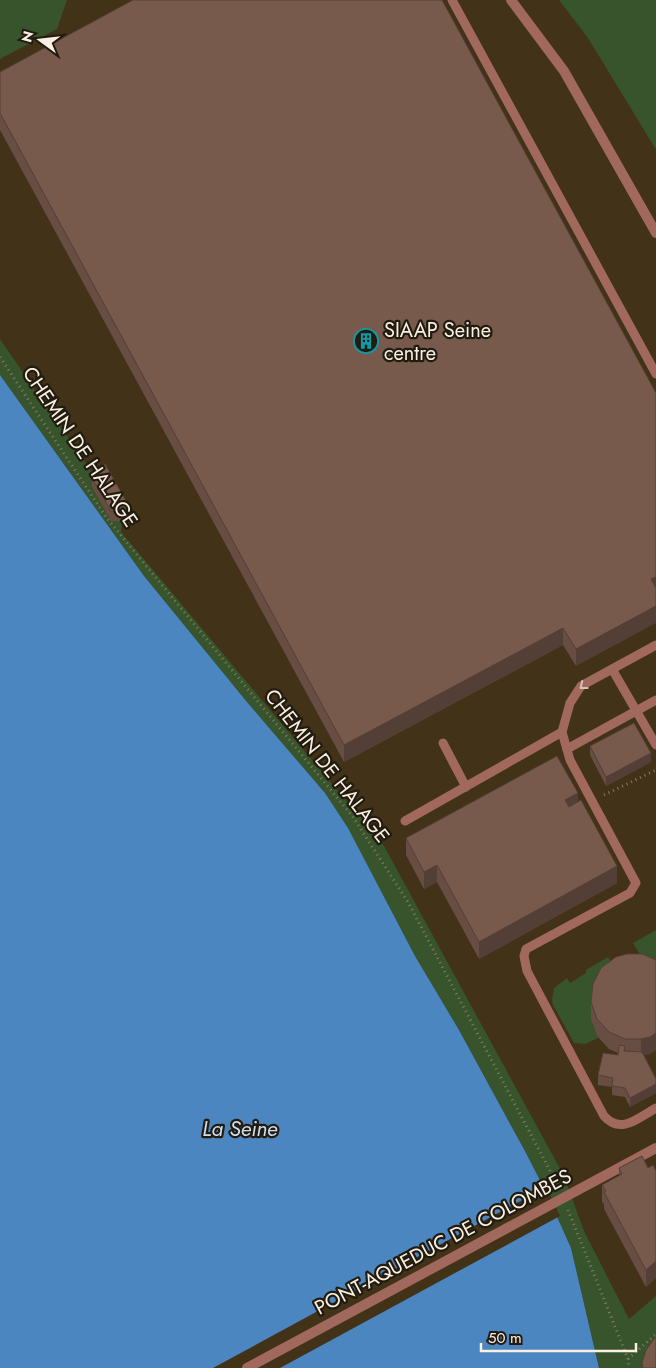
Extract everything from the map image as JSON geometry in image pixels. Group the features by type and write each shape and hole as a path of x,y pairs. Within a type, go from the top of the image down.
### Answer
{"street":[{"path":"511,0 564,71 656,233"},
{"name":"PONT-AQUEDUC DE COLOMBES","path":"247,1368 656,1148"}],"lane":[{"path":"452,0 656,374"},
{"path":"656,646 581,686 570,703 562,732 570,760 636,883 630,893 526,949 524,956 527,971 604,1116 609,1122 623,1126 656,1108"},
{"path":"612,669 656,746"},
{"path":"567,749 656,700"},
{"path":"406,821 562,732"},
{"path":"443,743 466,787"}],"path":[{"name":"CHEMIN DE HALAGE","path":"0,357 106,517 353,818 408,902 560,1189"},
{"path":"592,801 656,770"},
{"path":"567,1207 628,1358 630,1368"},
{"path":"628,1358 656,1334"}],"green space":[{"path":"0,0 67,0 57,29 0,59"},
{"path":"559,0 656,0 656,148 588,38"},
{"path":"0,339 96,478 92,487 111,520 122,521 121,532 359,816 366,813 564,1176 584,1231 629,1319 656,1296 656,1368 599,1368 571,1248 546,1192 459,1030 415,956 348,828 325,793 247,702 144,576 0,375"},
{"path":"656,930 656,976 591,1007 593,1025 598,1038 585,1044 574,1043 553,1005 554,988 567,978 570,983 586,973 586,970 608,957 616,971 642,958 633,943"}],"water":[{"name":"La Seine","path":"0,375 144,576 247,702 325,793 348,828 415,956 459,1030 546,1192 571,1248 599,1368 0,1368"}],"pier":[{"path":"546,1187 560,1216 280,1368 213,1368"}],"building":[{"name":"SIAAP Seine centre","path":"133,0 442,0 656,393 656,577 651,579 656,588 656,606 576,649 563,628 344,745 0,113 0,72"},
{"path":"105,464 130,508 122,512 111,511 92,478 96,469"},
{"path":"634,723 651,753 606,777 590,746"},
{"path":"557,756 578,793 565,800 569,807 581,800 617,866 479,942 437,865 424,872 406,838"},
{"path":"627,954 642,954 656,960 656,1033 641,1039 625,1039 609,1032 597,1019 591,1002 593,984 601,968 616,957"},
{"path":"619,1045 625,1046 624,1051 642,1052 656,1079 656,1084 630,1098 625,1088 612,1086 613,1078 598,1075 603,1053 618,1055"},
{"path":"642,1156 648,1168 653,1165 656,1171 656,1261 646,1270 602,1185 622,1174 619,1168"},
{"path":"656,1337 656,1368 643,1368 642,1363 646,1350"}],"place":[{"name":"SIAAP Seine centre","path":"366,341"}]}
